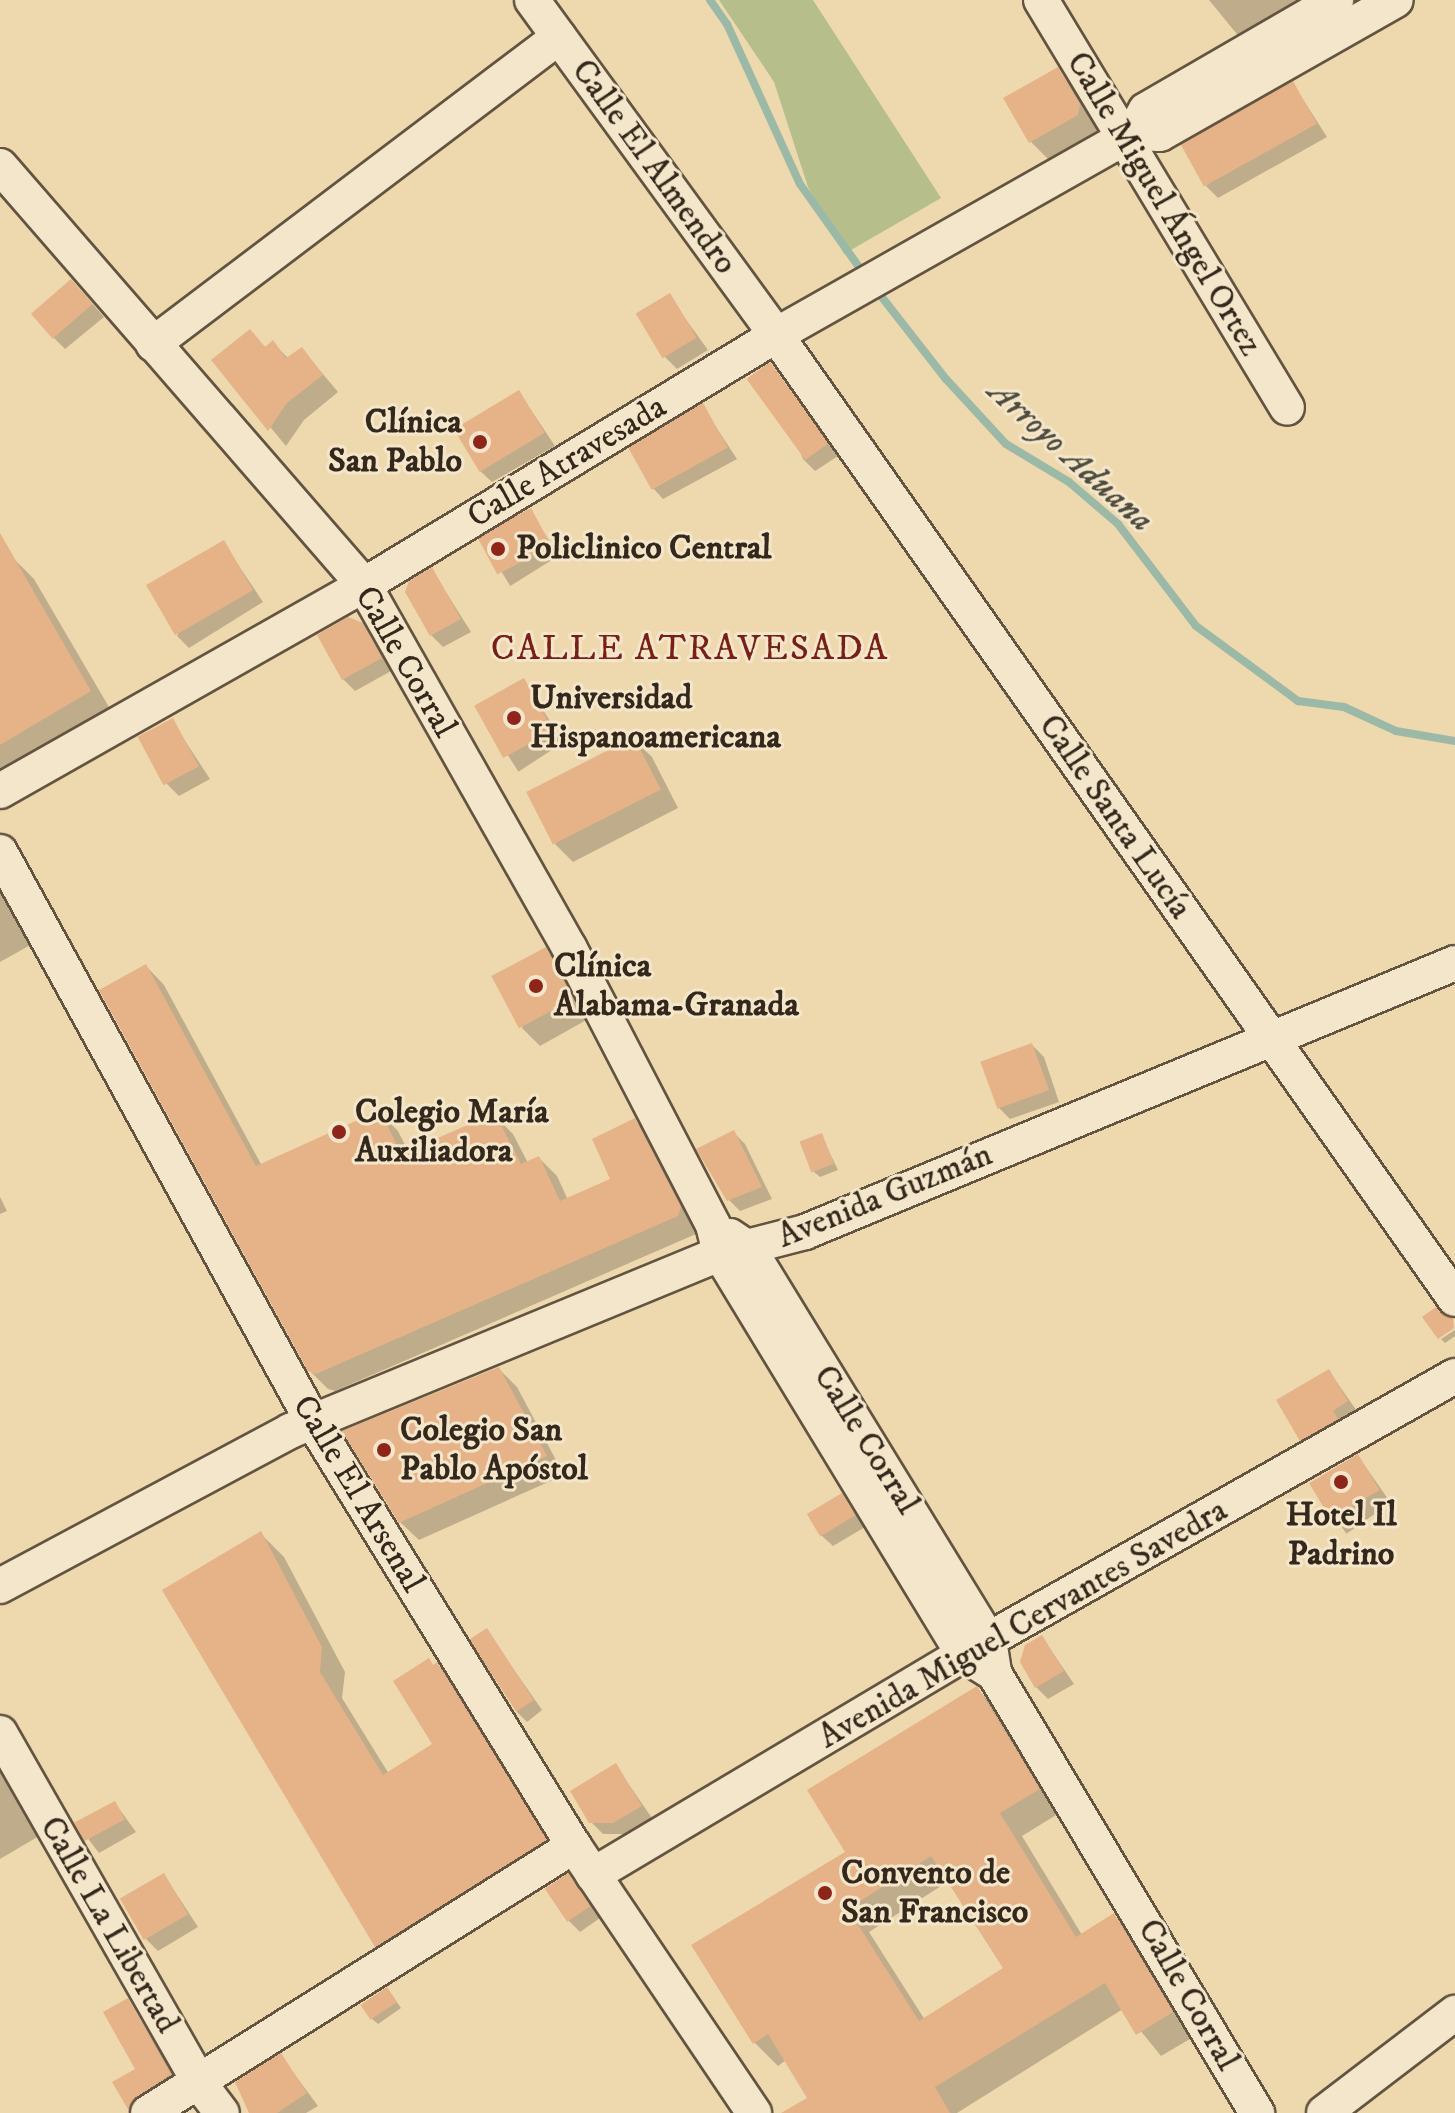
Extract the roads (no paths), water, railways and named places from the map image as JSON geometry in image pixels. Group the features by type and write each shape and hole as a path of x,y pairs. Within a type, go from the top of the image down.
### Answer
{"street":[{"name":"Calle El Almendro","path":"532,0 776,335"},
{"name":"Calle Miguel Ángel Ortez","path":"1041,0 1128,136 1287,407"},
{"name":"Calle Atravesada","path":"1310,32 1336,0"},
{"name":"Calle Atravesada","path":"0,791 364,585 776,335 945,237 1128,136 1160,134 1310,32 1396,0"},
{"path":"153,344 559,37"},
{"name":"Calle Corral","path":"0,166 364,585 569,947 727,1243 982,1656 1257,2113"},
{"name":"Calle Santa Lucía","path":"776,335 1455,1299"},
{"name":"Calle El Arsenal","path":"0,852 313,1422 574,1846 754,2113"},
{"name":"Avenida Guzmán","path":"0,1586 313,1422 727,1243 805,1232 1455,963"},
{"name":"Avenida Miguel Cervantes Savedra","path":"593,1875 982,1656 1455,1376"},
{"name":"Calle La Libertad","path":"0,1733 200,2084 222,2113"},
{"path":"148,2113 200,2084 574,1846"},
{"path":"1324,2113 1455,2013"}],"waterway":[{"name":"Arroyo Aduana","path":"710,0 727,24 800,184 866,277"},
{"name":"Arroyo Aduana","path":"874,287 946,379 1006,444 1069,482 1118,524 1196,626 1298,701 1344,707 1396,731 1455,741"}],"place":[{"name":"Clínica San Pablo","path":"480,442"},
{"name":"Policlinico Central","path":"498,549"},
{"name":"Universidad Hispanoamericana","path":"514,718"},
{"name":"Clínica Alabama-Granada","path":"536,986"},
{"name":"Colegio María Auxiliadora","path":"339,1132"},
{"name":"Colegio San Pablo Apóstol","path":"384,1450"},
{"name":"Hotel Il Padrino","path":"1341,1482"},
{"name":"Convento de San Francisco","path":"825,1893"}],"district":[{"name":"CALLE ATRAVESADA","path":"690,649"}]}
